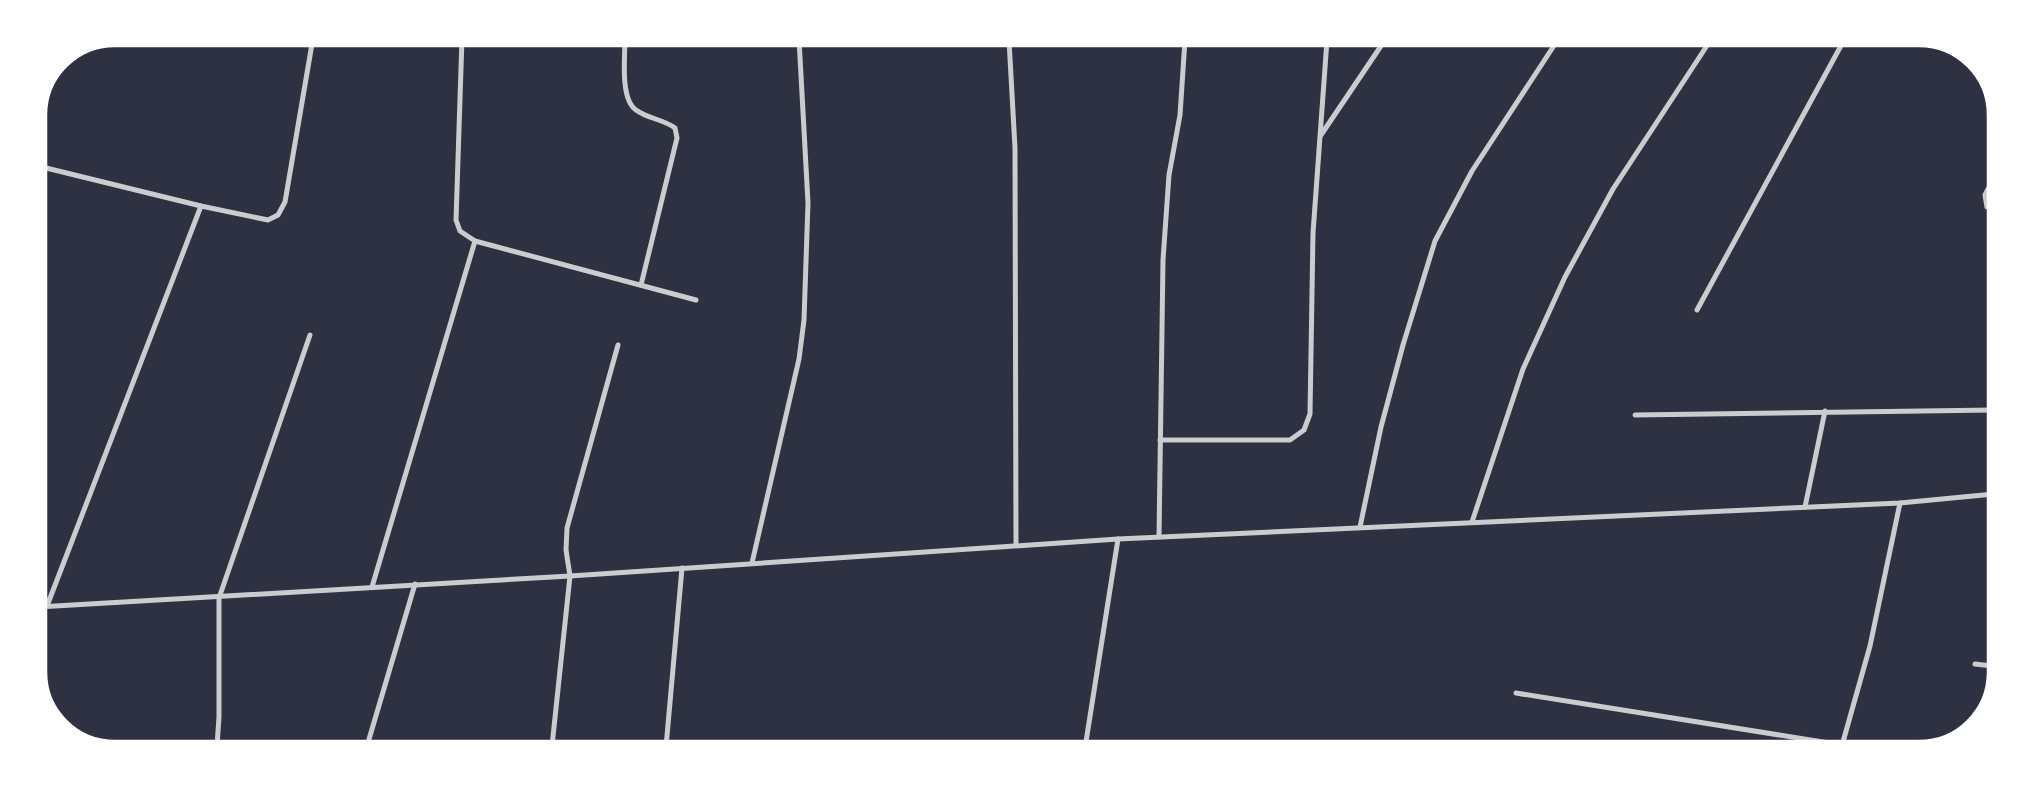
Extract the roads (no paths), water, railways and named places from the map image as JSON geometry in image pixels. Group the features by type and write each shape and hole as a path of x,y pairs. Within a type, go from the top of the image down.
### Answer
{"street":[{"path":"46,168 201,206 268,220 278,215 285,202 312,46"},
{"path":"462,46 456,220 460,231 475,241 696,300"},
{"path":"625,46 626,93 629,103 636,111 668,123 675,128 677,138 642,285"},
{"path":"752,563 799,359 804,320 808,203 799,46"},
{"path":"1009,46 1015,148 1016,545"},
{"path":"1159,537 1163,260 1169,176 1180,115 1185,46"},
{"path":"1160,440 1290,440 1304,430 1310,414 1313,233 1327,46"},
{"path":"1320,136 1381,46"},
{"path":"1360,527 1381,427 1403,345 1435,241 1472,170 1554,46"},
{"path":"1472,522 1523,369 1565,277 1613,189 1707,46"},
{"path":"1697,310 1841,46"},
{"path":"1988,189 1985,195 1988,207"},
{"path":"201,206 47,606 219,598 1118,539 1900,503 1988,495"},
{"path":"372,587 475,241"},
{"path":"217,741 219,598 310,335"},
{"path":"553,741 570,576 566,550 566,528 618,345"},
{"path":"1635,415 1988,410"},
{"path":"1805,507 1825,411"},
{"path":"1843,741 1870,646 1900,503"},
{"path":"1086,741 1118,539"},
{"path":"667,741 682,568"},
{"path":"369,741 416,584"},
{"path":"1975,664 1988,666"},
{"path":"1516,693 1805,741"}]}
